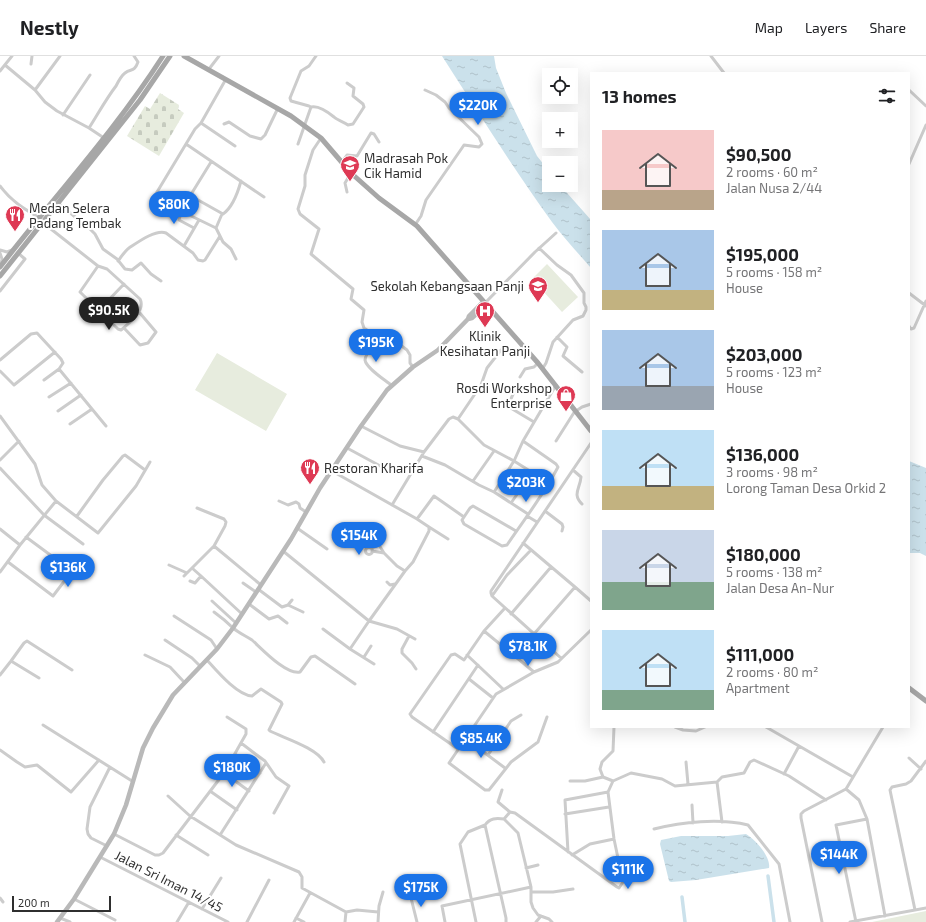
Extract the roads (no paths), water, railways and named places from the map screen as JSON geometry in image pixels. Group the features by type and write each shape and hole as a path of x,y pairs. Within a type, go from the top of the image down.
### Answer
{"main road":[{"path":"0,276 16,251 144,85 163,56"},
{"path":"41,220 58,203 140,100 170,56"},
{"path":"185,56 278,108 305,125 321,138 351,174 379,198 415,225 538,363 590,430"},
{"path":"0,266 16,251"},
{"path":"910,689 926,701"}],"street":[{"path":"0,71 12,56"},
{"path":"31,64 32,56"},
{"path":"35,90 60,56"},
{"path":"89,128 123,75 135,68 138,62 134,56"},
{"path":"209,70 219,56"},
{"path":"316,56 309,66 301,71 290,98 291,101 316,107 330,113 348,125 353,124 364,107 363,104 353,96 354,88 347,83"},
{"path":"712,56 723,72"},
{"path":"5,65 35,90 45,102 63,115 89,128 104,138"},
{"path":"63,115 90,75"},
{"path":"151,202 194,129 201,123 226,79"},
{"path":"415,225 421,216 426,200 464,145 479,147 482,144 479,137 449,108 445,102 436,95 425,90"},
{"path":"910,91 926,106"},
{"path":"298,144 311,107"},
{"path":"224,124 229,122 250,136 261,139 265,135 278,108"},
{"path":"201,123 235,146"},
{"path":"910,162 926,125"},
{"path":"342,162 347,155 357,156 371,133 374,134 379,142"},
{"path":"321,138 313,150 305,175 306,186 298,211 301,216 319,229 311,254 353,289 351,300 364,310 362,325 380,339 399,344 407,350 413,367"},
{"path":"186,144 264,197"},
{"path":"194,228 179,220 182,209 211,162"},
{"path":"347,192 345,183 351,174"},
{"path":"216,228 222,214 226,212 236,196 241,181"},
{"path":"0,186 15,202 41,220 98,266 107,269 140,299 142,303 138,312 121,330 118,329 80,292 98,266"},
{"path":"190,196 222,214"},
{"path":"58,203 90,229 95,234 103,249 118,261 125,269 132,270 138,264 142,264 151,275 161,281"},
{"path":"182,209 183,212 216,228 223,242 231,249 236,258"},
{"path":"184,246 199,220"},
{"path":"118,261 128,249 159,231 166,233 193,253 198,260 203,261 220,236"},
{"path":"58,920 74,899 114,834 124,811 132,781 150,732 173,695 217,649 235,626 361,426 391,385 413,367 438,350 468,319 472,318 539,248 556,233"},
{"path":"539,248 557,266 571,275 584,296 584,303 586,307 585,314 582,317 573,320 557,337 552,344 546,363 542,368"},
{"path":"0,266 2,259 0,251 16,251 25,259 0,291"},
{"path":"0,283 4,286"},
{"path":"99,310 124,284"},
{"path":"910,294 925,304 914,328 910,327"},
{"path":"124,328 140,345 148,343 156,332 138,312"},
{"path":"0,360 35,333 63,361 63,365 60,369 44,380"},
{"path":"557,337 567,347 562,356 582,372"},
{"path":"380,339 365,360 372,370 391,385"},
{"path":"458,419 481,385 487,368 502,350 505,349 517,356 526,349"},
{"path":"0,371 14,385 55,352"},
{"path":"520,377 525,369 534,367 538,363"},
{"path":"60,369 106,426"},
{"path":"49,397 71,383"},
{"path":"494,492 514,461 523,441 556,385"},
{"path":"515,390 509,403 509,407 534,422"},
{"path":"58,411 81,395"},
{"path":"556,441 576,411 590,404"},
{"path":"70,424 92,409"},
{"path":"392,505 424,452 449,419 453,416 458,419 481,443 514,461 549,483"},
{"path":"0,417 35,464 42,484 56,501 99,533 136,486 150,462"},
{"path":"361,426 400,446 424,452"},
{"path":"0,460 19,441"},
{"path":"516,531 473,506 462,520 464,524 504,546 507,545 558,469 557,465 523,441"},
{"path":"561,658 511,614 490,593 590,444"},
{"path":"346,448 384,468"},
{"path":"473,481 494,451"},
{"path":"77,516 102,481 125,455 145,470"},
{"path":"422,456 445,465 494,492 537,522"},
{"path":"0,468 17,484 44,515 83,544"},
{"path":"573,470 581,476 576,496 577,500 582,504"},
{"path":"332,471 418,519 448,539"},
{"path":"511,503 532,473"},
{"path":"418,519 434,496 464,517"},
{"path":"0,572 26,537 56,501"},
{"path":"279,501 288,505 296,502 299,504 300,508 306,512"},
{"path":"184,576 214,546 225,526 225,520 223,518 197,508"},
{"path":"545,511 562,524 562,531"},
{"path":"350,649 395,584 413,562 429,531 429,527"},
{"path":"297,528 327,549"},
{"path":"0,529 20,545"},
{"path":"8,562 53,596 72,571 26,537"},
{"path":"523,543 590,599"},
{"path":"384,553 371,549 379,545 384,553 397,566 405,571"},
{"path":"214,546 259,588 282,607 288,605 292,600"},
{"path":"492,596 507,575 531,550"},
{"path":"283,552 369,621 396,629 415,639"},
{"path":"169,565 187,573"},
{"path":"511,614 551,567"},
{"path":"192,568 242,614"},
{"path":"190,581 195,584 201,576"},
{"path":"387,582 390,585 395,584"},
{"path":"243,583 259,588"},
{"path":"534,634 575,587"},
{"path":"212,601 235,626 272,660 294,672 300,672 311,657 315,656 355,684"},
{"path":"249,604 268,619 278,616 287,623"},
{"path":"288,605 303,612"},
{"path":"458,749 412,718 410,714 451,655 454,654 464,660 484,631 505,608"},
{"path":"214,612 235,626"},
{"path":"174,616 211,640 217,649"},
{"path":"323,629 350,649 374,664"},
{"path":"484,631 534,672"},
{"path":"547,717 538,742 511,762 490,789 486,791 449,763 493,698 503,689 534,672 557,662 590,631"},
{"path":"409,636 402,649 402,653 416,669"},
{"path":"165,640 192,658 200,666"},
{"path":"0,675 24,643 28,641 72,670"},
{"path":"364,657 371,646"},
{"path":"145,655 170,667 184,682"},
{"path":"467,655 503,689"},
{"path":"207,660 224,678 246,695 252,696 261,689 281,702 282,704 269,730 314,752 321,757 324,762"},
{"path":"11,661 39,678"},
{"path":"433,732 478,665"},
{"path":"469,679 493,698"},
{"path":"488,755 511,721 521,715"},
{"path":"114,834 159,855 163,853 224,773 241,743 246,730 227,716"},
{"path":"43,725 132,781"},
{"path":"603,777 600,768 602,762 613,752 614,728"},
{"path":"678,728 696,731 703,728"},
{"path":"768,728 853,777"},
{"path":"822,922 800,818 801,814 846,789 882,728"},
{"path":"466,739 505,768"},
{"path":"241,743 266,763 276,777 289,786 274,813"},
{"path":"784,774 799,746"},
{"path":"0,750 26,767 37,765 71,792 99,760"},
{"path":"235,754 260,773"},
{"path":"909,758 920,769"},
{"path":"570,781 585,782 603,777 613,780 631,773 662,778 674,786 717,782 722,777 744,772 752,760 756,760 784,774 826,800"},
{"path":"915,910 890,790 892,787 906,784 911,781 926,761"},
{"path":"686,762 688,784"},
{"path":"220,835 266,763"},
{"path":"107,846 91,838 87,829 90,807 110,767"},
{"path":"224,773 249,791"},
{"path":"502,790 498,802 510,812 515,813 620,888 623,882 614,839 608,792 613,780"},
{"path":"717,782 722,822"},
{"path":"846,789 859,800 867,819 885,916"},
{"path":"210,791 236,810"},
{"path":"568,852 565,799 608,792"},
{"path":"168,796 190,816 220,835 252,852 299,872 302,877 302,888 346,912 357,910 378,912"},
{"path":"692,805 693,823"},
{"path":"565,814 610,807"},
{"path":"504,819 510,812"},
{"path":"476,922 460,843 468,832 485,825 491,819 504,819 518,833 531,888 530,902 537,914 549,919 552,922"},
{"path":"856,921 836,825 867,819"},
{"path":"654,829 678,823 722,822 748,825 779,864 790,922"},
{"path":"485,825 506,922"},
{"path":"176,835 208,855"},
{"path":"572,855 590,844 614,839"},
{"name":"Jalan Sri Iman 14/45","path":"100,857 228,922"},
{"path":"526,868 538,865"},
{"path":"202,909 221,878"},
{"path":"247,922 269,880"},
{"path":"445,922 442,906 531,888"},
{"path":"531,892 552,892 573,889"},
{"path":"294,922 310,892"},
{"path":"378,922 378,912 383,892"},
{"path":"0,898 3,902"},
{"path":"411,898 417,922"},
{"path":"74,899 115,920"},
{"path":"177,922 188,902"},
{"path":"850,922 926,908"},
{"path":"345,922 346,912"},
{"path":"536,922 541,916"},
{"path":"296,918 304,922"},
{"path":"58,920 67,921"}],"water":[{"path":"442,56 494,56 496,68 506,93 537,156 542,162 542,192 566,192 590,219 590,267 566,240 538,202"},
{"path":"910,461 926,468 926,556 920,553 910,553"},
{"path":"746,834 762,849 768,859 769,868 696,880 669,881 660,844 661,840 681,836 728,836"}],"waterway":[{"path":"768,876 774,922"},
{"path":"682,897 685,922"}],"place":[{"name":"Madrasah Pok Cik Hamid","path":"350,182"},
{"name":"Medan Selera Padang Tembak","path":"15,232"},
{"name":"Sekolah Kebangsaan Panji","path":"538,303"},
{"name":"Klinik Kesihatan Panji","path":"485,328"},
{"name":"Rosdi Workshop Enterprise","path":"566,412"},
{"name":"Restoran Kharifa","path":"310,485"}]}
